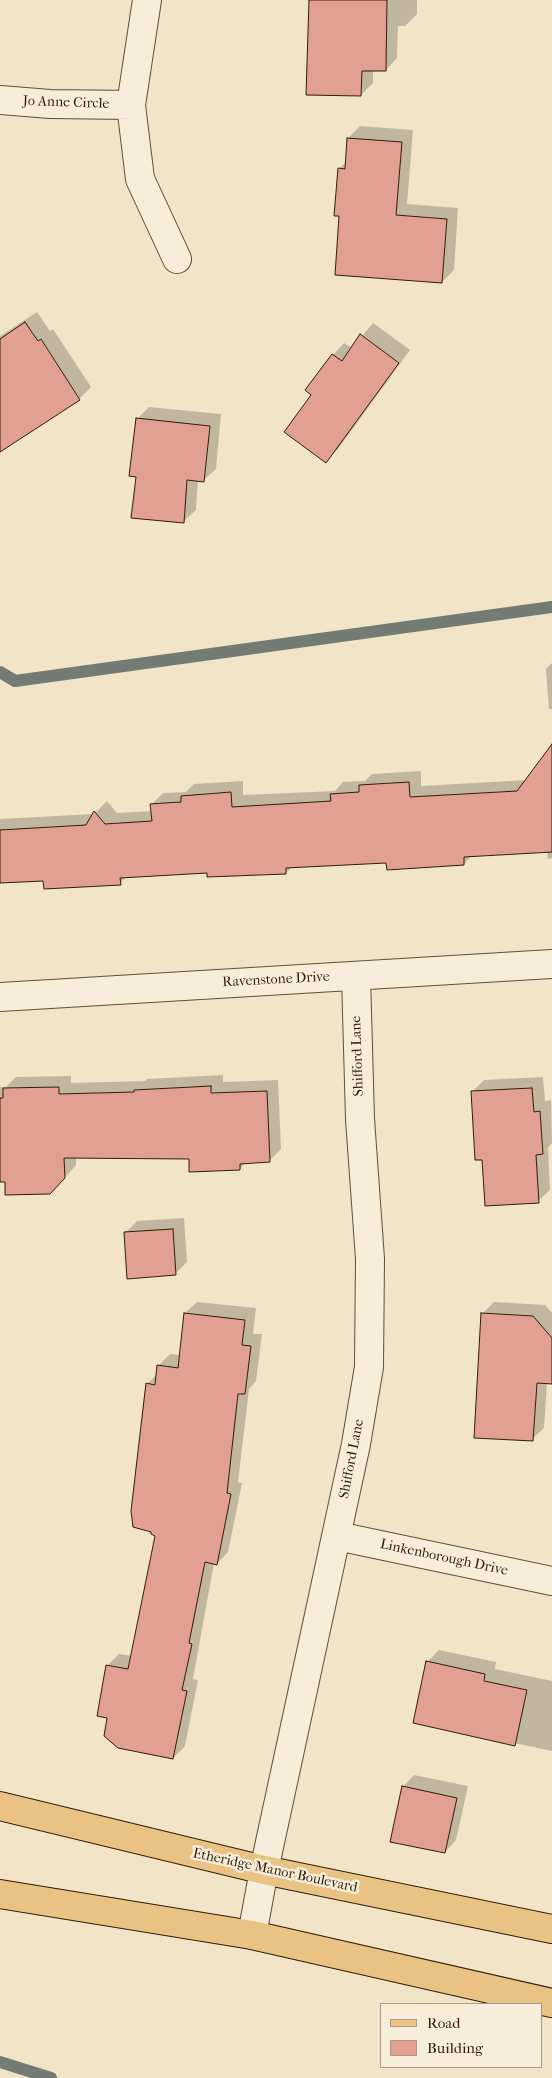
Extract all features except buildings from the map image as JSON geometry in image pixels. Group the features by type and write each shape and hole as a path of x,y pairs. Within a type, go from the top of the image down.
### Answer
{"main road":[{"name":"Etheridge Manor Boulevard","path":"0,1806 264,1870 552,1929"},
{"path":"0,1894 252,1935 552,2002"}],"street":[{"path":"147,0 131,105 140,179 177,259"},
{"name":"Jo Anne Circle","path":"0,100 50,104 131,105"},
{"name":"Ravenstone Drive","path":"0,997 552,964"},
{"name":"Shifford Lane","path":"252,1935 264,1870 356,1444 369,1367 370,1259 360,1119 356,976"},
{"name":"Linkenborough Drive","path":"336,1536 552,1581"}],"waterway":[{"path":"0,672 15,681 552,607"},
{"path":"0,2062 51,2078"}]}
